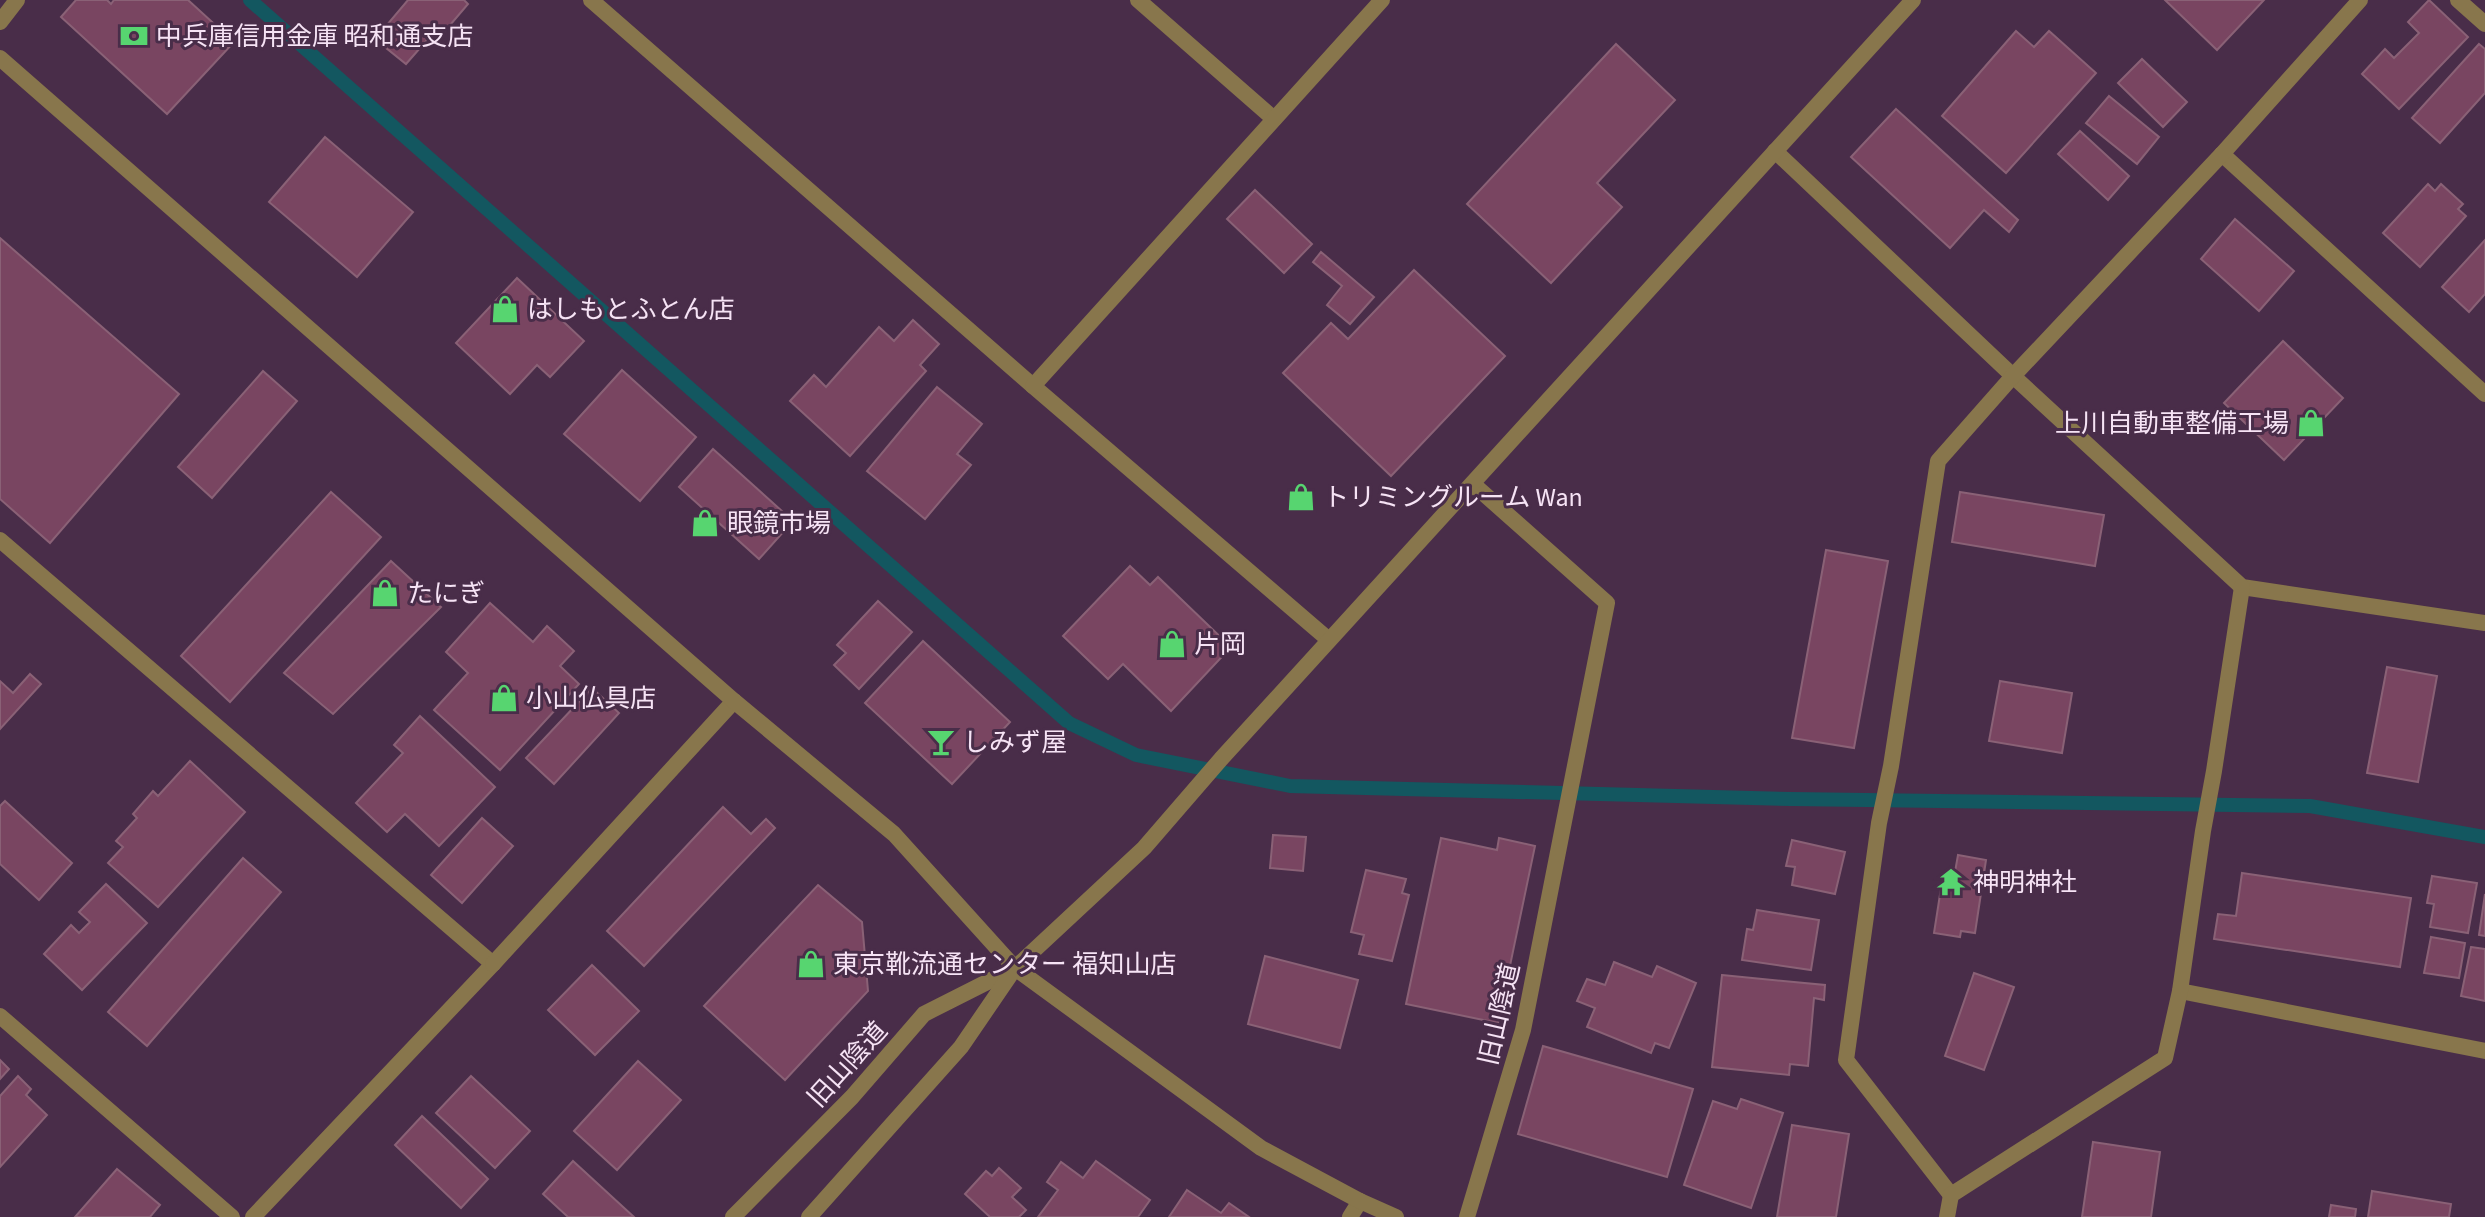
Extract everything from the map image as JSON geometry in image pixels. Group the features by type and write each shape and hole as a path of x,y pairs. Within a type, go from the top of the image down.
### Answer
{"street":[{"path":"0,22 17,0"},
{"path":"591,0 1329,640"},
{"path":"1138,0 1274,119"},
{"path":"1033,386 1382,0"},
{"path":"809,1217 961,1047 1015,968 1144,848 1221,759 1913,0"},
{"path":"1951,1195 1846,1060 1879,823 1891,766 1938,461 2360,0"},
{"path":"2458,0 2485,24"},
{"path":"0,58 734,701 894,834 1015,968 1261,1148 1396,1217"},
{"path":"1775,151 2242,587 2485,623"},
{"path":"2222,154 2485,394"},
{"name":"旧山陰道","path":"1467,1217 1523,1030 1607,603 1473,484"},
{"path":"0,540 493,964"},
{"path":"1947,1217 1951,1195 2165,1058 2180,991 2242,587"},
{"path":"253,1217 493,964 734,701"},
{"name":"旧山陰道","path":"733,1217 852,1097 924,1014 1015,968"},
{"path":"2180,991 2485,1051"},
{"path":"0,1016 232,1217"},
{"path":"1350,1217 1360,1201"}],"building":[{"path":"76,0 107,0 111,4 114,0 188,0 234,42 167,114 61,17"},
{"path":"408,0 464,0 468,4 433,45 427,40 406,64 375,39"},
{"path":"2165,0 2264,0 2217,50"},
{"path":"2429,0 2468,37 2399,109 2362,74 2385,49 2394,58 2419,33 2408,22"},
{"path":"2016,31 2034,47 2049,31 2096,73 2006,173 1942,116"},
{"path":"1616,44 1675,100 1597,183 1622,207 1551,283 1467,204"},
{"path":"2479,44 2485,49 2485,93 2440,143 2412,118"},
{"path":"2142,59 2187,102 2163,127 2118,83"},
{"path":"2109,96 2159,137 2137,164 2086,123"},
{"path":"1896,109 2018,220 2009,232 1984,210 1950,248 1851,157"},
{"path":"2080,131 2129,176 2108,200 2058,154"},
{"path":"325,137 413,212 357,277 269,202"},
{"path":"2428,184 2435,191 2441,184 2463,204 2458,209 2466,216 2420,267 2383,233"},
{"path":"1255,190 1312,244 1284,273 1227,219"},
{"path":"2235,219 2294,271 2259,311 2201,259"},
{"path":"0,238 179,394 50,543 0,499"},
{"path":"2485,240 2485,294 2469,312 2442,287"},
{"path":"1321,252 1374,297 1350,324 1327,305 1342,286 1313,262"},
{"path":"1414,270 1505,356 1391,476 1283,373 1331,323 1348,339"},
{"path":"517,278 584,341 550,377 537,365 510,394 456,343"},
{"path":"913,320 939,344 920,365 926,371 850,456 790,401 814,375 826,387 879,327 894,341"},
{"path":"2283,341 2343,398 2284,460 2224,403"},
{"path":"622,370 696,437 640,501 564,434"},
{"path":"263,371 297,401 212,498 178,467"},
{"path":"937,387 982,424 957,454 971,465 925,519 867,471"},
{"path":"713,449 793,521 759,559 679,487"},
{"path":"331,492 381,537 230,702 181,656"},
{"path":"1960,492 2104,515 2095,566 1952,542"},
{"path":"1826,550 1888,561 1854,748 1792,738"},
{"path":"391,561 441,607 333,714 284,673"},
{"path":"1130,566 1150,585 1158,577 1231,647 1171,711 1123,664 1108,679 1063,636"},
{"path":"878,601 912,632 859,689 834,665 846,653 837,645"},
{"path":"490,603 533,642 547,626 574,651 560,666 579,684 500,770 434,710 468,673 446,652"},
{"path":"923,641 1010,722 952,784 865,703"},
{"path":"2387,667 2437,676 2418,782 2367,773"},
{"path":"30,674 41,684 0,729 0,681 13,693"},
{"path":"2000,681 2072,693 2062,753 1989,741"},
{"path":"592,688 619,713 554,784 526,758"},
{"path":"420,716 495,787 439,846 405,814 387,832 356,803 403,753 394,745"},
{"path":"190,761 245,812 158,907 108,863 123,847 116,841 137,818 133,814 153,791 158,796"},
{"path":"5,801 72,863 39,900 0,864 0,806"},
{"path":"723,807 751,834 766,819 775,828 644,966 607,931"},
{"path":"482,818 513,846 462,903 431,875"},
{"path":"1273,835 1306,837 1303,871 1270,868"},
{"path":"1441,838 1497,850 1499,838 1535,846 1498,1023 1406,1004"},
{"path":"1792,840 1845,852 1835,894 1792,885 1795,867 1786,866"},
{"path":"1958,855 1986,860 1975,933 1961,931 1960,937 1934,933 1941,888 1952,889"},
{"path":"243,858 281,892 147,1046 108,1012"},
{"path":"1366,870 1406,879 1402,893 1409,895 1392,961 1359,954 1364,935 1351,932"},
{"path":"2242,873 2411,898 2400,967 2214,939 2218,914 2236,916"},
{"path":"2432,876 2477,883 2468,933 2430,927 2434,904 2427,903"},
{"path":"106,884 147,923 82,990 44,954 71,925 79,933 90,922 79,912"},
{"path":"818,885 862,922 868,991 785,1080 704,1006"},
{"path":"2485,894 2485,936 2479,935"},
{"path":"1757,910 1819,920 1811,970 1742,960 1747,929 1753,930"},
{"path":"2431,937 2465,943 2459,978 2424,973"},
{"path":"2471,947 2485,949 2485,1001 2461,996"},
{"path":"1265,956 1358,980 1340,1048 1248,1024"},
{"path":"1614,962 1652,977 1657,966 1696,983 1669,1048 1655,1043 1651,1053 1587,1027 1595,1008 1577,1001 1587,979 1605,985"},
{"path":"592,965 639,1011 595,1055 548,1010"},
{"path":"1974,973 2014,987 1984,1070 1945,1056"},
{"path":"1722,975 1825,985 1824,1000 1814,998 1808,1066 1790,1064 1789,1075 1712,1067"},
{"path":"1543,1046 1693,1089 1667,1177 1518,1134"},
{"path":"0,1060 9,1069 0,1079"},
{"path":"638,1061 681,1100 617,1170 574,1131"},
{"path":"18,1076 31,1089 26,1095 47,1115 0,1167 0,1096"},
{"path":"471,1076 530,1131 495,1168 436,1113"},
{"path":"1741,1099 1783,1113 1751,1208 1684,1185 1713,1101 1737,1109"},
{"path":"422,1116 488,1179 461,1208 395,1145"},
{"path":"1792,1125 1849,1134 1836,1217 1777,1217"},
{"path":"2093,1142 2160,1152 2151,1217 2082,1217"},
{"path":"573,1161 634,1217 568,1217 543,1194"},
{"path":"1096,1161 1150,1200 1138,1217 1038,1217 1058,1190 1047,1182 1061,1162 1083,1178"},
{"path":"999,1168 1021,1188 1012,1197 1026,1210 1019,1217 990,1217 965,1194 986,1171 992,1176"},
{"path":"117,1169 160,1205 150,1217 75,1217"},
{"path":"1187,1190 1221,1213 1229,1203 1249,1217 1169,1217"},
{"path":"2372,1191 2451,1204 2449,1217 2368,1217"},
{"path":"2331,1205 2356,1209 2355,1217 2329,1217"}],"waterway":[{"path":"250,0 1069,723 1136,755 1290,786 1791,799 2310,806 2485,837"}],"place":[{"name":"中兵庫信用金庫 昭和通支店","path":"134,36"},
{"name":"はしもとふとん店","path":"505,309"},
{"name":"上川自動車整備工場","path":"2311,423"},
{"name":"トリミングルーム Wan","path":"1301,497"},
{"name":"眼鏡市場","path":"705,523"},
{"name":"たにぎ","path":"385,593"},
{"name":"片岡","path":"1172,644"},
{"name":"小山仏具店","path":"504,698"},
{"name":"しみず屋","path":"941,742"},
{"name":"神明神社","path":"1951,882"},
{"name":"東京靴流通センター 福知山店","path":"811,964"}]}
